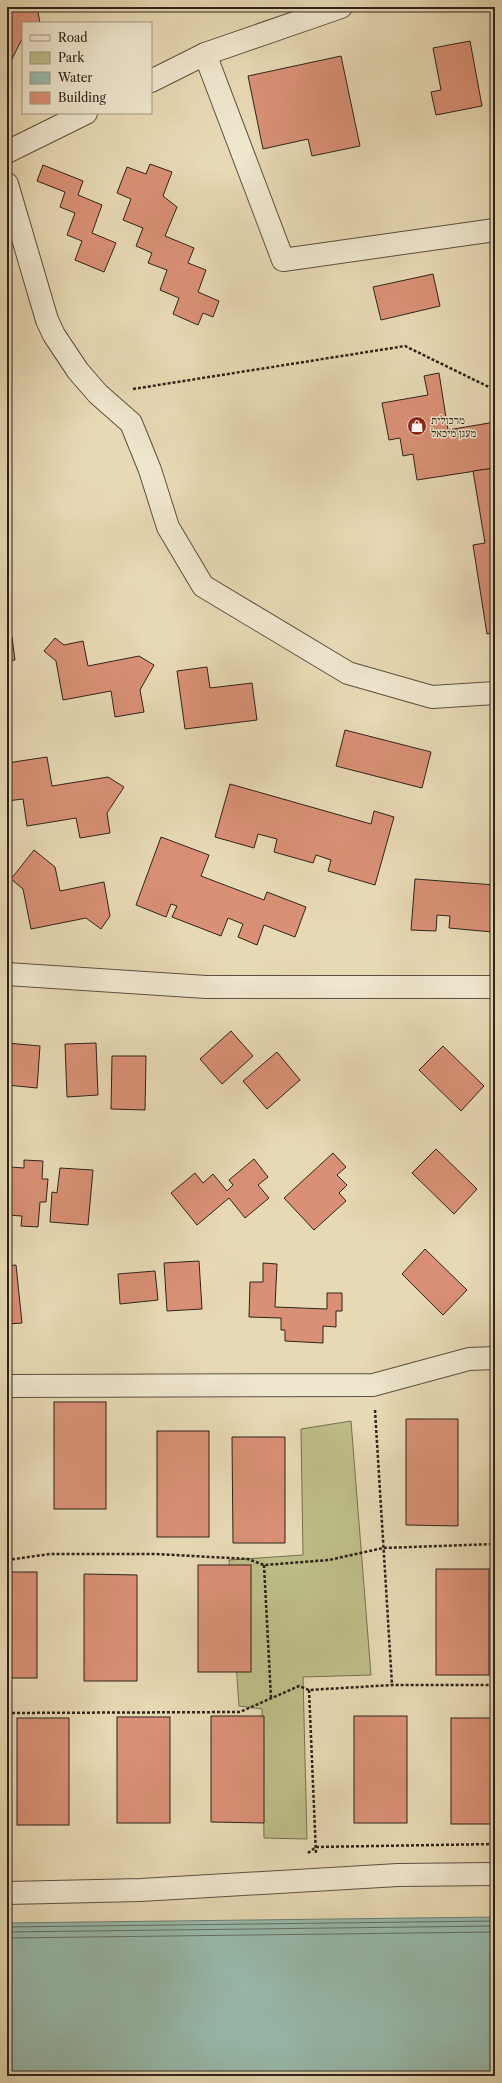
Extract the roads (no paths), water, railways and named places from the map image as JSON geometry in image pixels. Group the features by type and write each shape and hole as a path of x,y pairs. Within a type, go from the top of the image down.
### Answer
{"street":[{"path":"152,80 205,54 341,7"},
{"path":"205,54 283,260 495,230"},
{"path":"7,152 84,114"},
{"path":"7,184 47,320 54,336 78,371 98,394 130,423 150,470 168,527 203,586 348,673 432,697 495,693"},
{"path":"7,974 206,987 495,987"},
{"path":"7,1386 373,1386 469,1359 495,1358"},
{"path":"7,1893 141,1890 398,1875 495,1874"}],"water":[{"path":"495,1917 495,2076 7,2076 7,1923"}],"place":[{"name":"מרכולית מעגן מיכאל","path":"417,426"}]}
